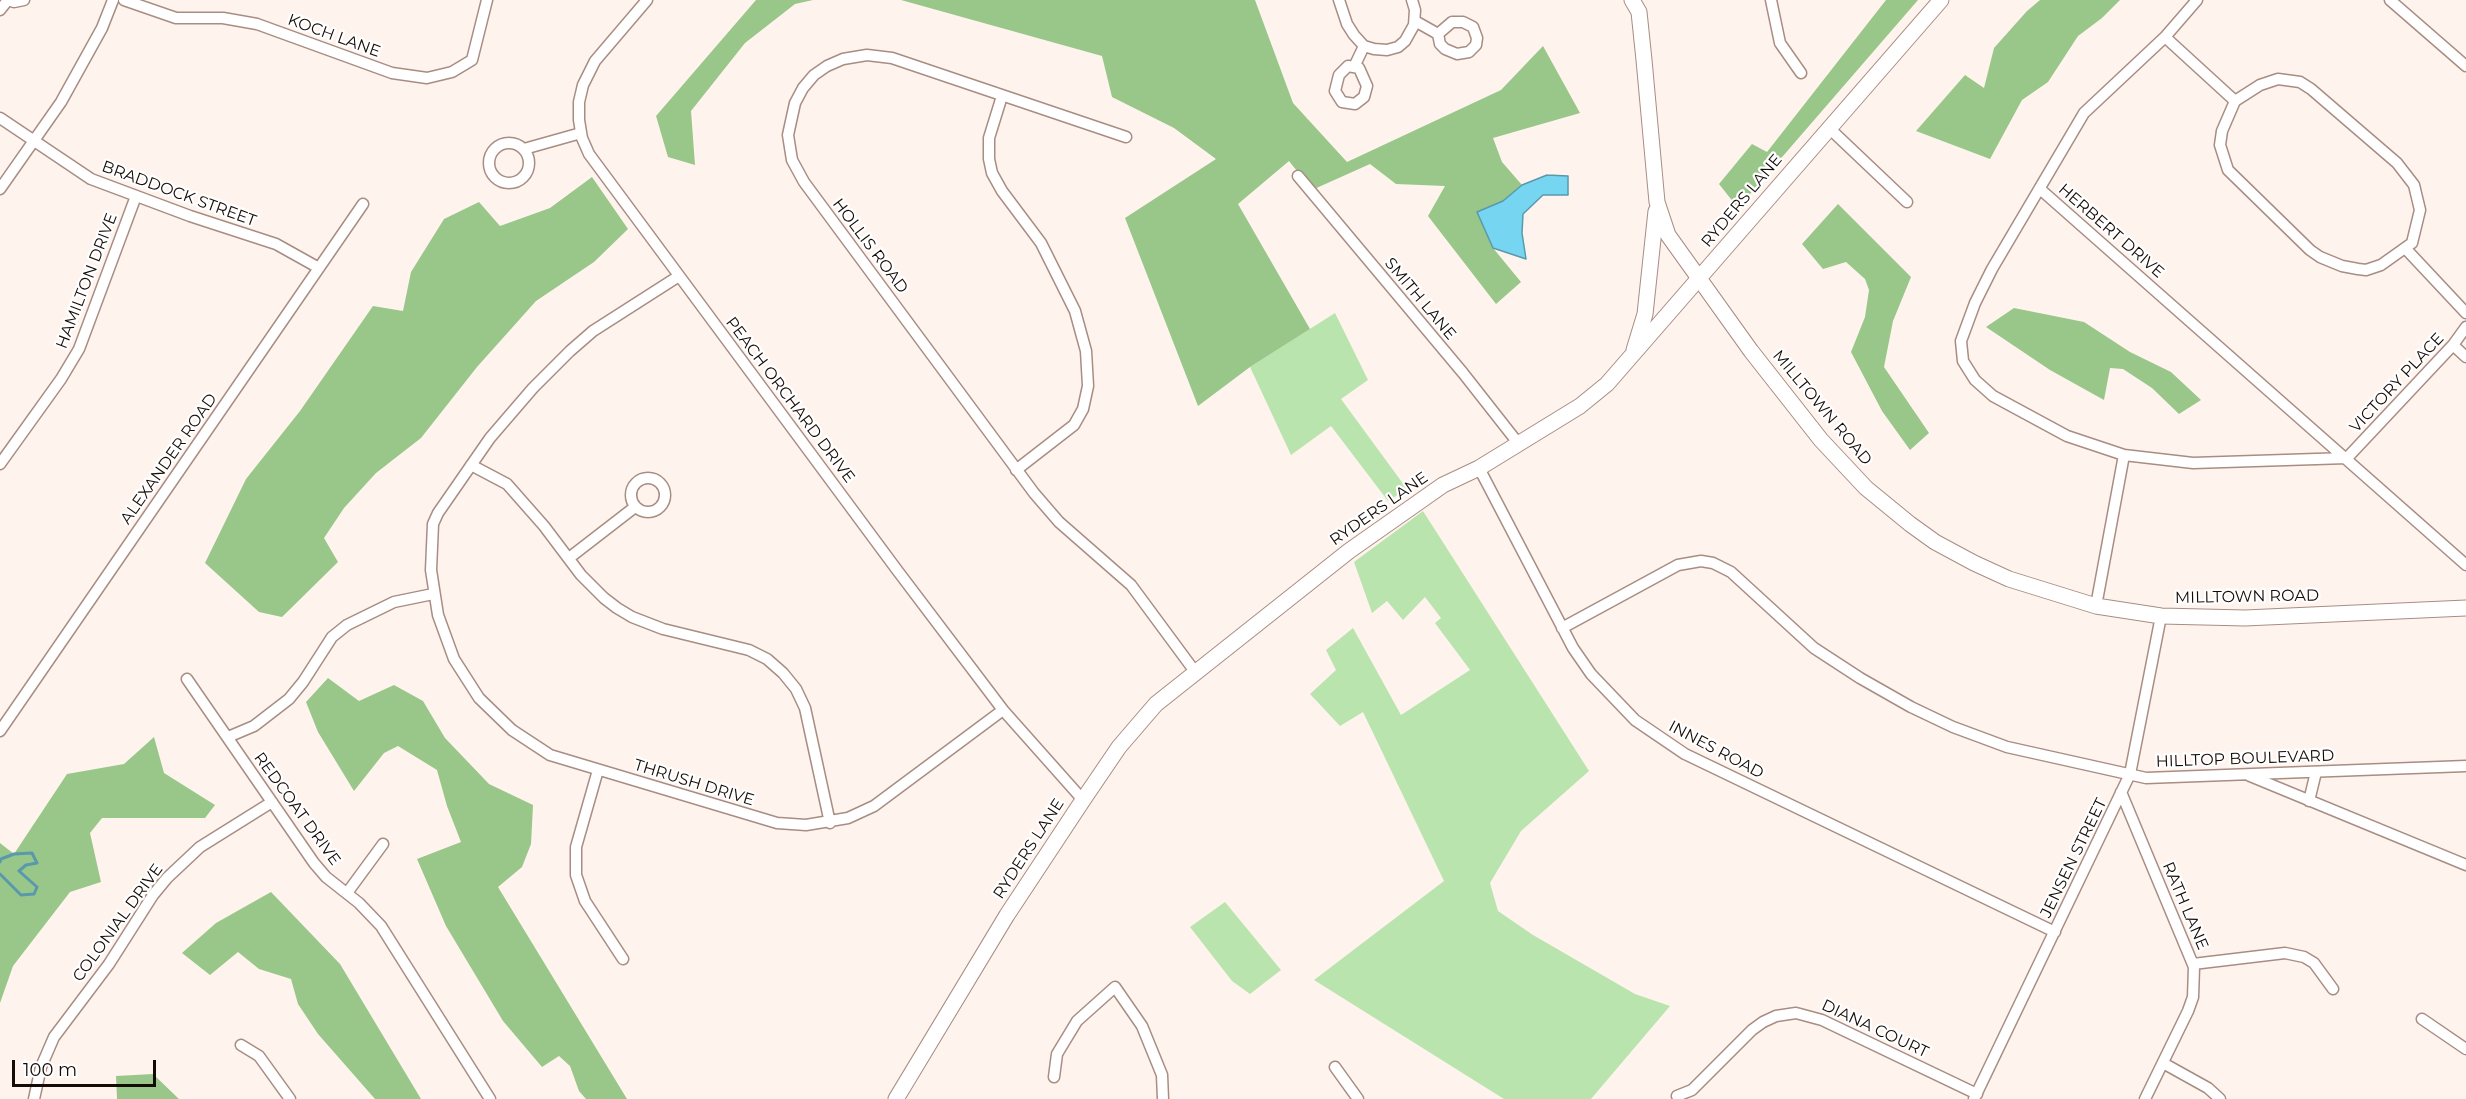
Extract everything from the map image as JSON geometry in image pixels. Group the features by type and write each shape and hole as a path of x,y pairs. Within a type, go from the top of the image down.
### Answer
{"main road":[{"name":"MILLTOWN ROAD","path":"1632,0 1639,12 1657,202 1668,235 1751,351 1821,440 1866,488 1910,524 1935,542 2001,575 2045,592 2096,606 2161,616 2245,618 2466,608"},
{"name":"RYDERS LANE","path":"896,1099 1007,915 1119,747 1156,704 1349,551 1443,485 1479,468 1580,406 1608,384 1941,0"},
{"path":"1633,354 1645,314 1657,202"}],"street":[{"path":"0,10 8,0 14,2 24,0"},
{"path":"0,189 61,102 102,28 113,0"},
{"name":"KOCH LANE","path":"124,0 176,18 224,18 257,24 392,73 427,78 452,72 472,60 487,0"},
{"name":"PEACH ORCHARD DRIVE","path":"647,0 595,61 586,77 579,102 581,133 594,162 1003,710 1083,800"},
{"path":"1339,0 1347,24 1364,46 1387,50 1405,41 1415,21 1412,0"},
{"path":"1771,0 1780,44 1801,73"},
{"path":"2040,189 2084,113 2110,86 2141,61 2165,37 2197,0"},
{"path":"2390,0 2466,66"},
{"path":"1415,21 1438,34"},
{"path":"2165,37 2235,101"},
{"path":"1354,67 1364,46"},
{"name":"HOLLIS ROAD","path":"1126,137 892,58 876,55 851,56 827,66 803,88 792,110 788,135 792,160 804,182 1016,470 1059,522 1131,585 1196,673"},
{"path":"2278,79 2300,82 2397,162 2414,185 2420,210 2412,243 2381,265 2366,270 2342,266 2310,250 2228,170 2220,145 2222,131 2235,101 2260,85 2278,79"},
{"path":"1002,96 989,138 988,159 1002,191 1041,243 1075,311 1086,351 1088,386 1083,409 1074,425 1016,470"},
{"name":"BRADDOCK STREET","path":"0,118 91,179 276,244 319,268"},
{"path":"1828,128 1907,202"},
{"path":"524,149 581,133"},
{"name":"SMITH LANE","path":"1298,176 1463,373 1518,443"},
{"name":"HERBERT DRIVE","path":"2348,458 2193,463 2124,455 2067,436 2003,402 1975,380 1963,361 1960,341 1992,269 2040,189 2348,458 2466,565"},
{"name":"HAMILTON DRIVE","path":"0,464 61,379 79,349 136,196"},
{"name":"ALEXANDER ROAD","path":"0,731 363,204"},
{"path":"2405,248 2466,313"},
{"name":"THRUSH DRIVE","path":"679,276 593,331 533,388 490,438 438,513 431,547 434,594 441,626 454,659 479,698 512,730 550,755 777,823 806,825 848,818 874,806 1003,710"},
{"name":"VICTORY PLACE","path":"2348,458 2453,345 2466,327"},
{"path":"2453,345 2466,357"},
{"path":"2096,606 2124,455"},
{"path":"471,465 507,484 592,587 611,603 632,617 663,628 749,650 767,659 783,673 796,689 805,708 830,822"},
{"name":"INNES ROAD","path":"1479,468 1562,628 1591,674 1612,698 1660,739 1685,754 2055,932"},
{"path":"569,558 634,507"},
{"name":"HILLTOP BOULEVARD","path":"1562,628 1678,565 1690,561 1713,563 1731,572 1814,648 1860,678 1953,727 2007,747 2146,778 2466,766"},
{"path":"228,737 254,726 289,699 332,638 347,625 394,602 434,594"},
{"name":"JENSEN STREET","path":"1976,1096 2130,774 2161,616"},
{"name":"REDCOAT DRIVE","path":"187,679 314,862 326,877 372,914 381,926 490,1099"},
{"path":"598,770 576,847 576,875 585,901 623,959"},
{"path":"2309,801 2316,772"},
{"path":"2245,774 2466,865"},
{"name":"RATH LANE","path":"2121,792 2193,964 2195,981 2193,997 2145,1099"},
{"name":"COLONIAL DRIVE","path":"34,1099 41,1068 54,1037 109,964 167,878 200,847 272,802"},
{"path":"347,893 383,844"},
{"path":"2193,964 2285,953 2304,957 2314,963 2333,989"},
{"path":"1054,1077 1057,1054 1077,1021 1115,987 1142,1026 1162,1075 1163,1099"},
{"name":"DIANA COURT","path":"1677,1096 1692,1090 1752,1030 1763,1022 1776,1016 1796,1014 1822,1020 1976,1096"},
{"path":"2422,1019 2466,1049"},
{"path":"241,1045 259,1056 290,1099"},
{"path":"2163,1064 2208,1088 2220,1099"},
{"path":"1335,1067 1358,1099"}],"green space":[{"path":"756,0 813,0 795,4 745,43 691,111 695,165 668,157 656,116"},
{"path":"901,0 1255,0 1293,103 1347,162 1501,90 1543,46 1580,113 1493,138 1502,162 1522,185 1503,201 1477,212 1493,248 1521,282 1496,304 1428,216 1445,186 1396,184 1370,164 1312,190 1289,161 1238,204 1310,329 1250,367 1198,406 1125,218 1216,159 1174,128 1112,97 1102,56"},
{"path":"1886,0 1918,0 1738,208 1719,184 1752,144 1767,152"},
{"path":"2040,0 2120,0 2102,18 2078,36 2048,82 2022,100 1990,159 1916,131 1965,75 1984,88 1994,48"},
{"path":"592,177 628,229 594,262 536,301 477,367 421,438 376,473 344,508 324,538 338,562 282,617 259,612 205,563 246,479 300,411 373,306 403,311 411,272 444,219 479,202 500,226 550,208"},
{"path":"1838,204 1911,277 1893,321 1884,367 1929,433 1910,450 1882,411 1851,352 1865,317 1869,290 1865,279 1846,262 1823,269 1802,244"},
{"path":"2014,308 2084,322 2130,352 2171,372 2201,400 2179,414 2152,388 2123,369 2110,368 2104,400 2050,370 1986,327"},
{"path":"1335,313 1368,380 1341,399 1407,489 1388,501 1331,426 1291,455 1250,367"},
{"path":"1423,511 1589,771 1521,831 1490,883 1498,911 1533,935 1635,994 1670,1006 1591,1099 1504,1099 1314,980 1444,881 1363,712 1340,726 1310,694 1336,670 1326,650 1353,628 1401,715 1470,670 1435,623 1441,618 1425,597 1403,620 1387,601 1372,613 1354,562"},
{"path":"328,678 359,701 394,685 423,701 445,738 489,784 533,805 531,844 522,867 498,887 627,1099 586,1099 579,1091 570,1066 559,1056 542,1067 503,1021 446,926 417,859 461,842 447,806 437,770 398,746 384,753 354,791 318,732 306,702"},
{"path":"154,737 164,773 215,805 205,818 102,818 90,833 101,882 70,892 13,966 0,1003 0,843 14,854 67,774 124,764"},
{"path":"271,892 340,964 421,1099 375,1099 318,1034 298,1004 291,979 259,969 238,952 210,975 182,953 216,923"},
{"path":"1225,902 1281,970 1250,994 1232,981 1190,927"},
{"path":"153,1074 179,1099 117,1099 116,1076"}],"water":[{"path":"1547,175 1568,176 1568,195 1543,195 1523,214 1522,233 1526,259 1493,248 1477,212 1503,201 1522,185"}],"waterway":[{"path":"0,862 1,859 14,854 32,853 37,863 26,865 19,871 37,887 34,894 21,895 0,874"}]}
